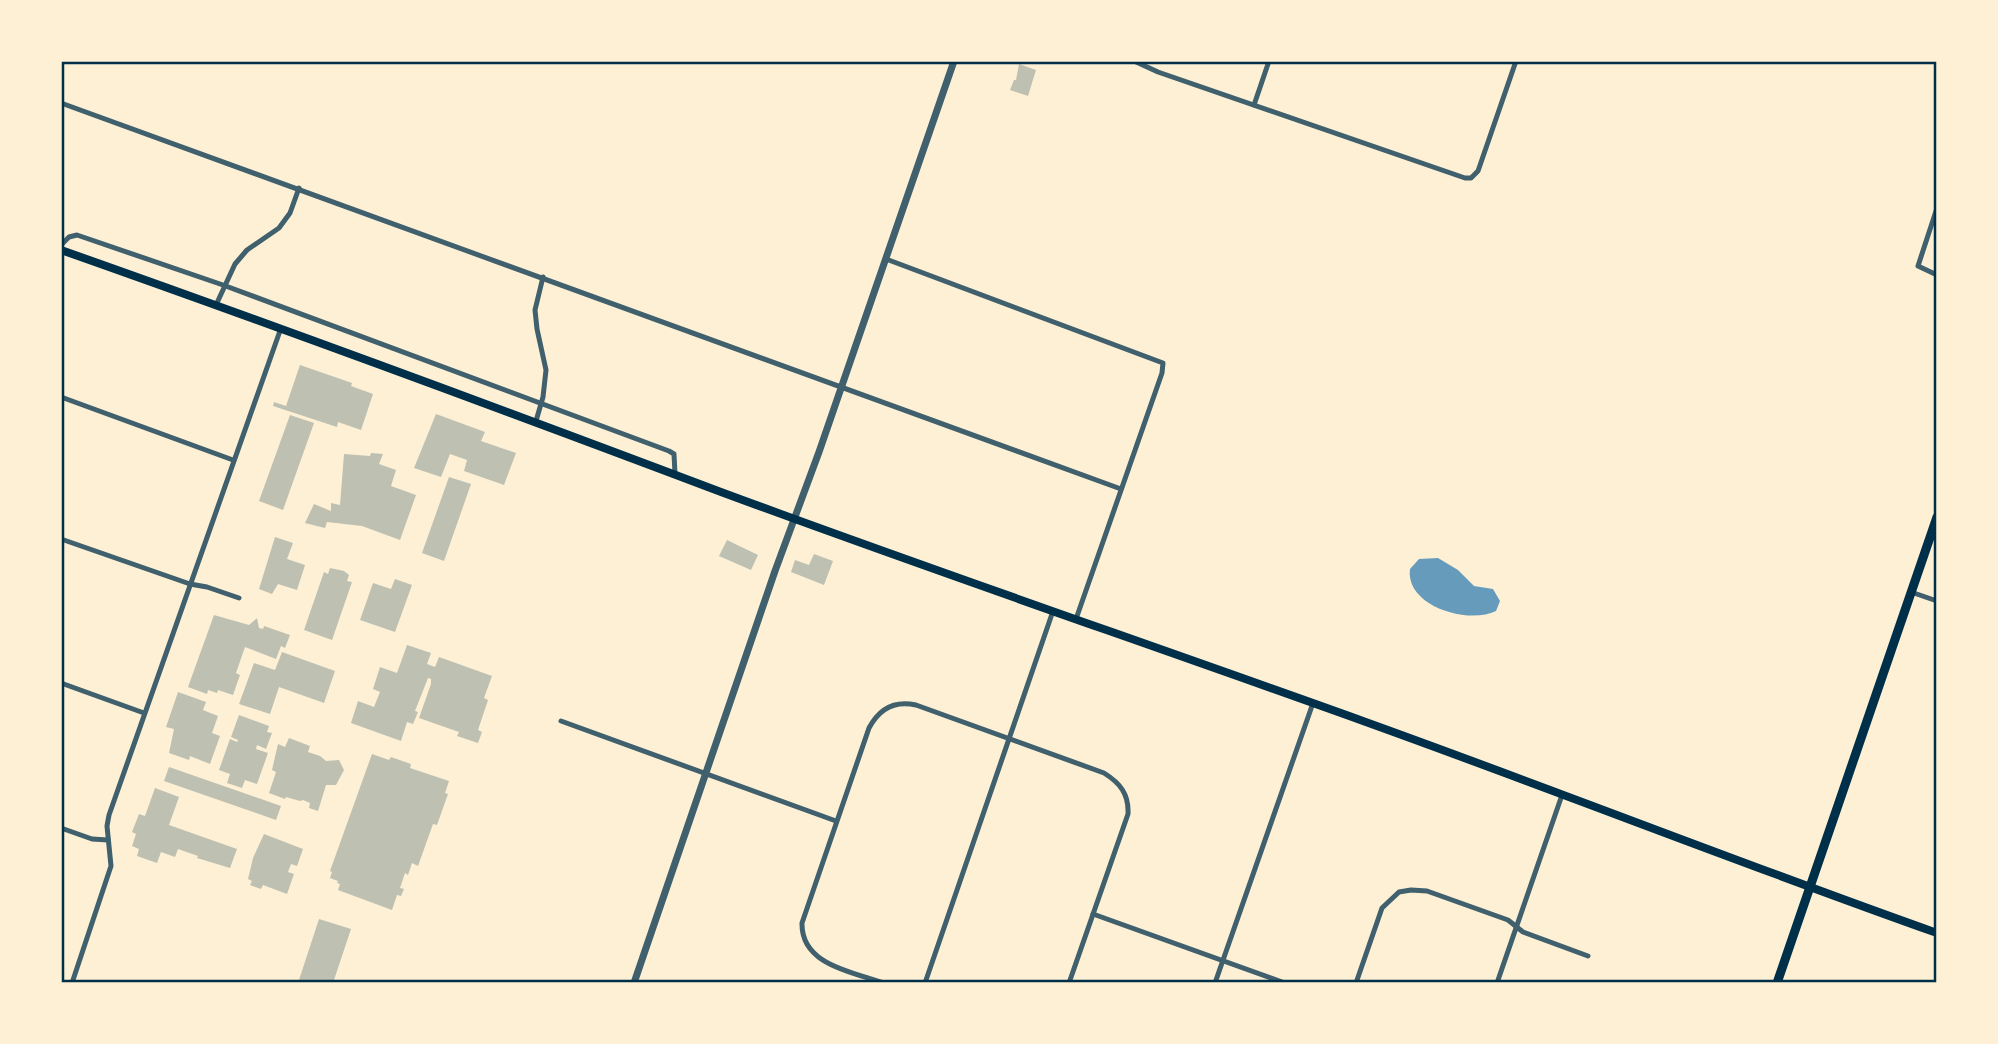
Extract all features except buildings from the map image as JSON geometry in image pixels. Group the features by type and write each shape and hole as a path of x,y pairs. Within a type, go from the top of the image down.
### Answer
{"main road":[{"path":"61,248 794,518 1313,703 1937,933"},
{"path":"1777,983 1937,517"}],"street":[{"path":"634,983 954,61"},
{"path":"1134,61 1465,178 1471,178 1478,171 1516,61"},
{"path":"1254,104 1269,61"},
{"path":"61,103 1121,489"},
{"path":"216,305 235,264 247,250 279,228 290,213 299,188"},
{"path":"1937,208 1918,267 1937,275"},
{"path":"61,248 69,237 77,235 223,285 669,450 674,454 676,474"},
{"path":"886,259 1163,363 1076,619"},
{"path":"536,421 546,370 535,310 543,277"},
{"path":"72,983 109,877 109,815 281,328"},
{"path":"61,397 233,460"},
{"path":"61,539 190,584 239,598"},
{"path":"1911,592 1937,601"},
{"path":"925,983 1053,611"},
{"path":"61,683 144,713"},
{"path":"1215,983 1313,703"},
{"path":"884,983 818,958 805,942 802,929 804,915 869,728 877,715 893,705 916,705 1104,773 1123,789 1128,814 1069,983"},
{"path":"561,721 836,821"},
{"path":"1497,983 1562,795"},
{"path":"61,828 92,839 108,840"},
{"path":"1356,983 1382,908 1399,892 1427,891 1508,920 1524,932 1588,956"},
{"path":"1093,914 1285,983"}],"water":[{"path":"1438,558 1458,570 1474,586 1493,589 1500,601 1496,611 1484,615 1455,614 1428,602 1417,593 1411,582 1410,569 1419,559"}]}
